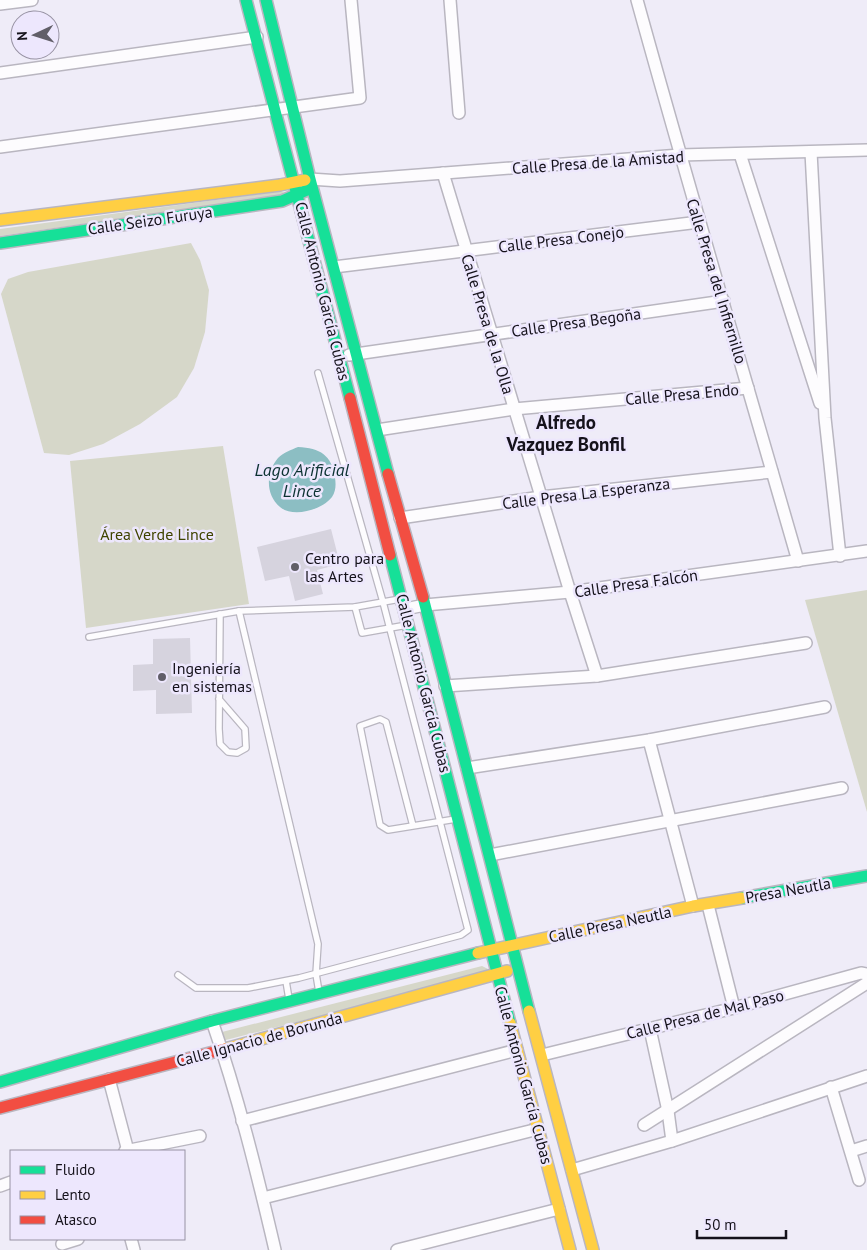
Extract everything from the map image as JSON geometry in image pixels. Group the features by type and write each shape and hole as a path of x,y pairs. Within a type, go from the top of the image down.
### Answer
{"street":[{"path":"0,4 32,0"},
{"name":"Calle Antonio García Cubas","path":"246,0 297,188 491,950 570,1250"},
{"name":"Calle Antonio García Cubas","path":"266,0 334,267 400,518 425,605 518,968 594,1250"},
{"path":"0,147 360,98 351,0"},
{"path":"450,0 459,113"},
{"name":"Calle Presa del Infiernillo","path":"637,0 699,222 724,301 798,561"},
{"path":"0,74 256,37"},
{"name":"Calle Presa de la Amistad","path":"297,188 312,183 330,181 680,155 867,150"},
{"path":"811,152 825,418 840,556"},
{"path":"740,154 825,418"},
{"name":"Calle Presa de la Olla","path":"443,173 491,335 597,676"},
{"name":"Calle Seizo Furuya","path":"0,220 297,188"},
{"name":"Calle Seizo Furuya","path":"0,243 282,201 297,188"},
{"name":"Calle Presa Conejo","path":"334,267 699,222"},
{"name":"Calle Presa Begoña","path":"340,357 724,301"},
{"name":"Calle Presa Endo","path":"377,430 514,409 748,388"},
{"name":"Calle Presa La Esperanza","path":"400,518 541,497 772,472"},
{"name":"Calle Presa Falcón","path":"403,604 425,605 570,592 867,551"},
{"path":"445,686 597,676 806,643"},
{"path":"468,768 649,740 825,707"},
{"path":"649,740 693,906"},
{"path":"490,855 842,788"},
{"name":"Presa Neutla","path":"708,905 867,876"},
{"path":"708,905 734,1008"},
{"name":"Calle Presa Neutla","path":"513,946 693,906 708,905"},
{"name":"Calle Ignacio de Borunda","path":"0,1082 212,1021 513,946"},
{"name":"Calle Ignacio de Borunda","path":"0,1108 222,1050 518,968"},
{"name":"Calle Presa de Mal Paso","path":"542,1055 734,1008 862,972 867,974"},
{"path":"644,1125 867,983"},
{"path":"212,1021 242,1121 275,1250"},
{"path":"650,1029 668,1111 672,1141"},
{"path":"242,1121 517,1050"},
{"name":"Calle Antonio García Cubas","path":"572,1170 672,1141 867,1076"},
{"path":"109,1079 127,1150"},
{"path":"831,1087 859,1180"},
{"path":"263,1198 538,1129"},
{"path":"132,1150 200,1136"},
{"path":"851,1151 867,1146"},
{"path":"397,1250 559,1209"},
{"path":"62,1244 75,1240"}],"lane":[{"path":"178,975 196,988 248,988 316,974 461,935 468,930 383,602 318,373"},
{"path":"89,637 239,611 355,607 383,602 403,604"},
{"path":"355,607 362,634 409,624"},
{"path":"239,611 318,944 316,974 320,994"},
{"path":"219,699 245,729 246,748 237,753 228,752 220,744 219,699 220,614"},
{"path":"413,826 386,722 380,719 360,726 380,825 388,830 459,819"},
{"path":"286,981 290,1002"}],"green space":[{"path":"281,191 286,194 0,236 0,229"},
{"path":"191,243 200,260 209,290 205,332 194,368 177,397 140,424 103,444 69,455 44,453 1,294 8,279 28,272"},
{"name":"Área Verde Lince","path":"223,446 249,604 86,628 70,461"},
{"path":"867,590 867,812 805,600"},
{"path":"482,966 488,969 482,975 222,1041 218,1034 222,1032"}],"water":[{"name":"Lago Arificial Lince","path":"298,447 319,451 328,458 333,470 335,488 332,497 321,506 307,511 292,512 280,507 275,502 270,489 269,476 278,458"}],"building":[{"name":"Centro para las Artes","path":"331,529 340,564 317,570 323,594 295,601 289,576 265,581 257,547"},
{"name":"Ingeniería en sistemas","path":"190,638 192,713 156,714 156,690 133,691 133,665 153,664 153,639"}],"traffic: fast":[{"path":"246,0 350,398"},
{"path":"266,0 310,179 388,474"},
{"path":"0,243 282,201 307,190"},
{"path":"390,555 510,1023"},
{"path":"423,597 529,1011"},
{"path":"742,898 867,876"},
{"path":"0,1082 212,1021 478,953"}],"traffic: slow":[{"path":"0,220 280,185 305,180"},
{"path":"478,953 693,906 742,898"},
{"path":"225,1049 507,971"},
{"path":"529,1011 593,1250"},
{"path":"510,1023 570,1250"}],"traffic: jam":[{"path":"350,398 390,555"},
{"path":"388,474 423,597"},
{"path":"0,1108 225,1049"}],"place":[{"name":"Centro para las Artes","path":"295,567"},
{"name":"Ingeniería en sistemas","path":"162,677"}],"district":[{"name":"Alfredo Vazquez Bonfil","path":"566,433"}]}
